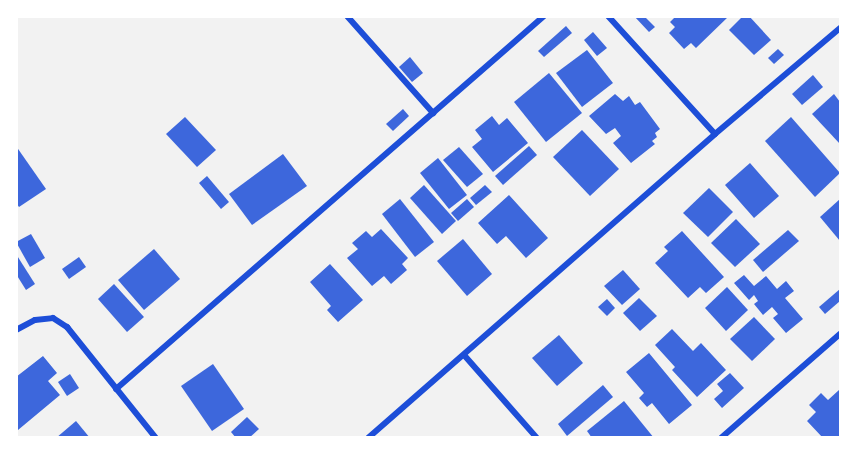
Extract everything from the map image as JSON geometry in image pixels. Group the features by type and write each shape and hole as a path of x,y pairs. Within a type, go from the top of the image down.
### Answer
{"street":[{"path":"347,16 433,113"},
{"path":"116,388 544,16"},
{"path":"608,16 715,134"},
{"path":"368,438 715,134 840,28"},
{"path":"16,330 34,320 53,318 67,327 156,438"},
{"path":"721,438 840,334"},
{"path":"464,355 537,438"}],"building":[{"path":"634,16 644,16 655,27 649,32"},
{"path":"676,16 729,16 696,48 691,43 684,49 669,33 675,27 670,22"},
{"path":"743,16 749,16 771,40 754,55 729,30"},
{"path":"566,26 572,33 544,57 538,51"},
{"path":"593,32 607,48 597,56 584,40"},
{"path":"778,49 784,55 774,64 768,58"},
{"path":"587,50 613,83 582,107 556,73"},
{"path":"410,57 423,73 412,82 399,67"},
{"path":"549,73 582,113 546,142 514,102"},
{"path":"813,75 823,87 802,105 792,94"},
{"path":"615,94 623,101 629,96 635,105 640,102 660,129 655,133 657,137 652,141 655,144 631,163 613,143 621,136 615,128 606,134 589,116"},
{"path":"834,94 840,102 840,144 812,114"},
{"path":"403,109 409,116 393,131 386,124"},
{"path":"492,116 499,125 507,118 528,143 493,172 472,147 482,139 475,130"},
{"path":"185,117 216,150 197,167 166,134"},
{"path":"791,117 840,173 815,197 765,141"},
{"path":"582,130 619,169 590,196 553,157"},
{"path":"16,146 46,189 19,207 16,203"},
{"path":"529,146 537,155 503,185 495,176"},
{"path":"459,147 483,174 467,187 443,160"},
{"path":"283,154 307,186 252,225 229,194"},
{"path":"438,158 467,195 449,209 420,173"},
{"path":"750,163 779,196 754,218 725,185"},
{"path":"207,176 229,202 221,209 199,183"},
{"path":"424,185 456,221 442,234 410,198"},
{"path":"485,185 492,192 476,205 470,198"},
{"path":"709,188 733,212 708,237 683,213"},
{"path":"509,195 548,238 526,258 506,236 497,244 478,223"},
{"path":"400,199 434,242 415,257 382,214"},
{"path":"467,199 474,207 458,221 451,213"},
{"path":"840,199 840,241 820,217"},
{"path":"736,219 760,244 735,267 711,243"},
{"path":"381,229 408,258 402,264 407,270 391,284 384,276 372,286 347,258 358,249 352,243 366,231 372,237"},
{"path":"788,230 799,241 763,272 753,260"},
{"path":"682,231 724,277 706,293 700,287 688,298 655,263 668,251 664,247"},
{"path":"31,234 45,258 30,267 16,242"},
{"path":"463,239 492,274 467,296 437,261"},
{"path":"154,249 180,279 144,310 118,280"},
{"path":"16,254 35,284 26,290 16,274"},
{"path":"79,257 86,267 69,279 62,269"},
{"path":"330,264 363,300 338,322 327,310 331,306 310,282"},
{"path":"623,270 640,289 622,305 604,286"},
{"path":"744,275 754,286 766,276 777,289 786,281 794,291 785,298 803,319 786,333 773,318 778,314 772,307 763,315 754,304 758,301 754,295 749,300 734,283"},
{"path":"114,284 144,317 127,332 98,299"},
{"path":"727,287 748,310 726,331 705,308"},
{"path":"840,289 840,301 825,314 819,307"},
{"path":"639,298 657,316 640,331 623,313"},
{"path":"607,299 615,308 607,316 598,307"},
{"path":"754,317 775,339 752,361 730,339"},
{"path":"672,329 693,351 701,343 726,370 697,397 672,370 675,367 655,345"},
{"path":"559,335 583,363 557,386 532,358"},
{"path":"649,353 692,405 669,424 652,403 647,407 639,398 644,393 626,372"},
{"path":"43,356 57,373 48,381 60,395 18,430 16,377"},
{"path":"213,364 244,409 212,431 181,386"},
{"path":"730,373 744,388 722,408 714,399 723,391 717,384"},
{"path":"70,374 79,388 67,396 58,382"},
{"path":"603,385 613,397 567,436 558,424"},
{"path":"839,390 840,438 823,438 807,421 816,412 809,405 821,393 828,400"},
{"path":"624,401 654,438 592,438 587,431"},
{"path":"247,417 259,429 249,438 236,438 231,432"},
{"path":"76,421 90,438 56,438"}]}
